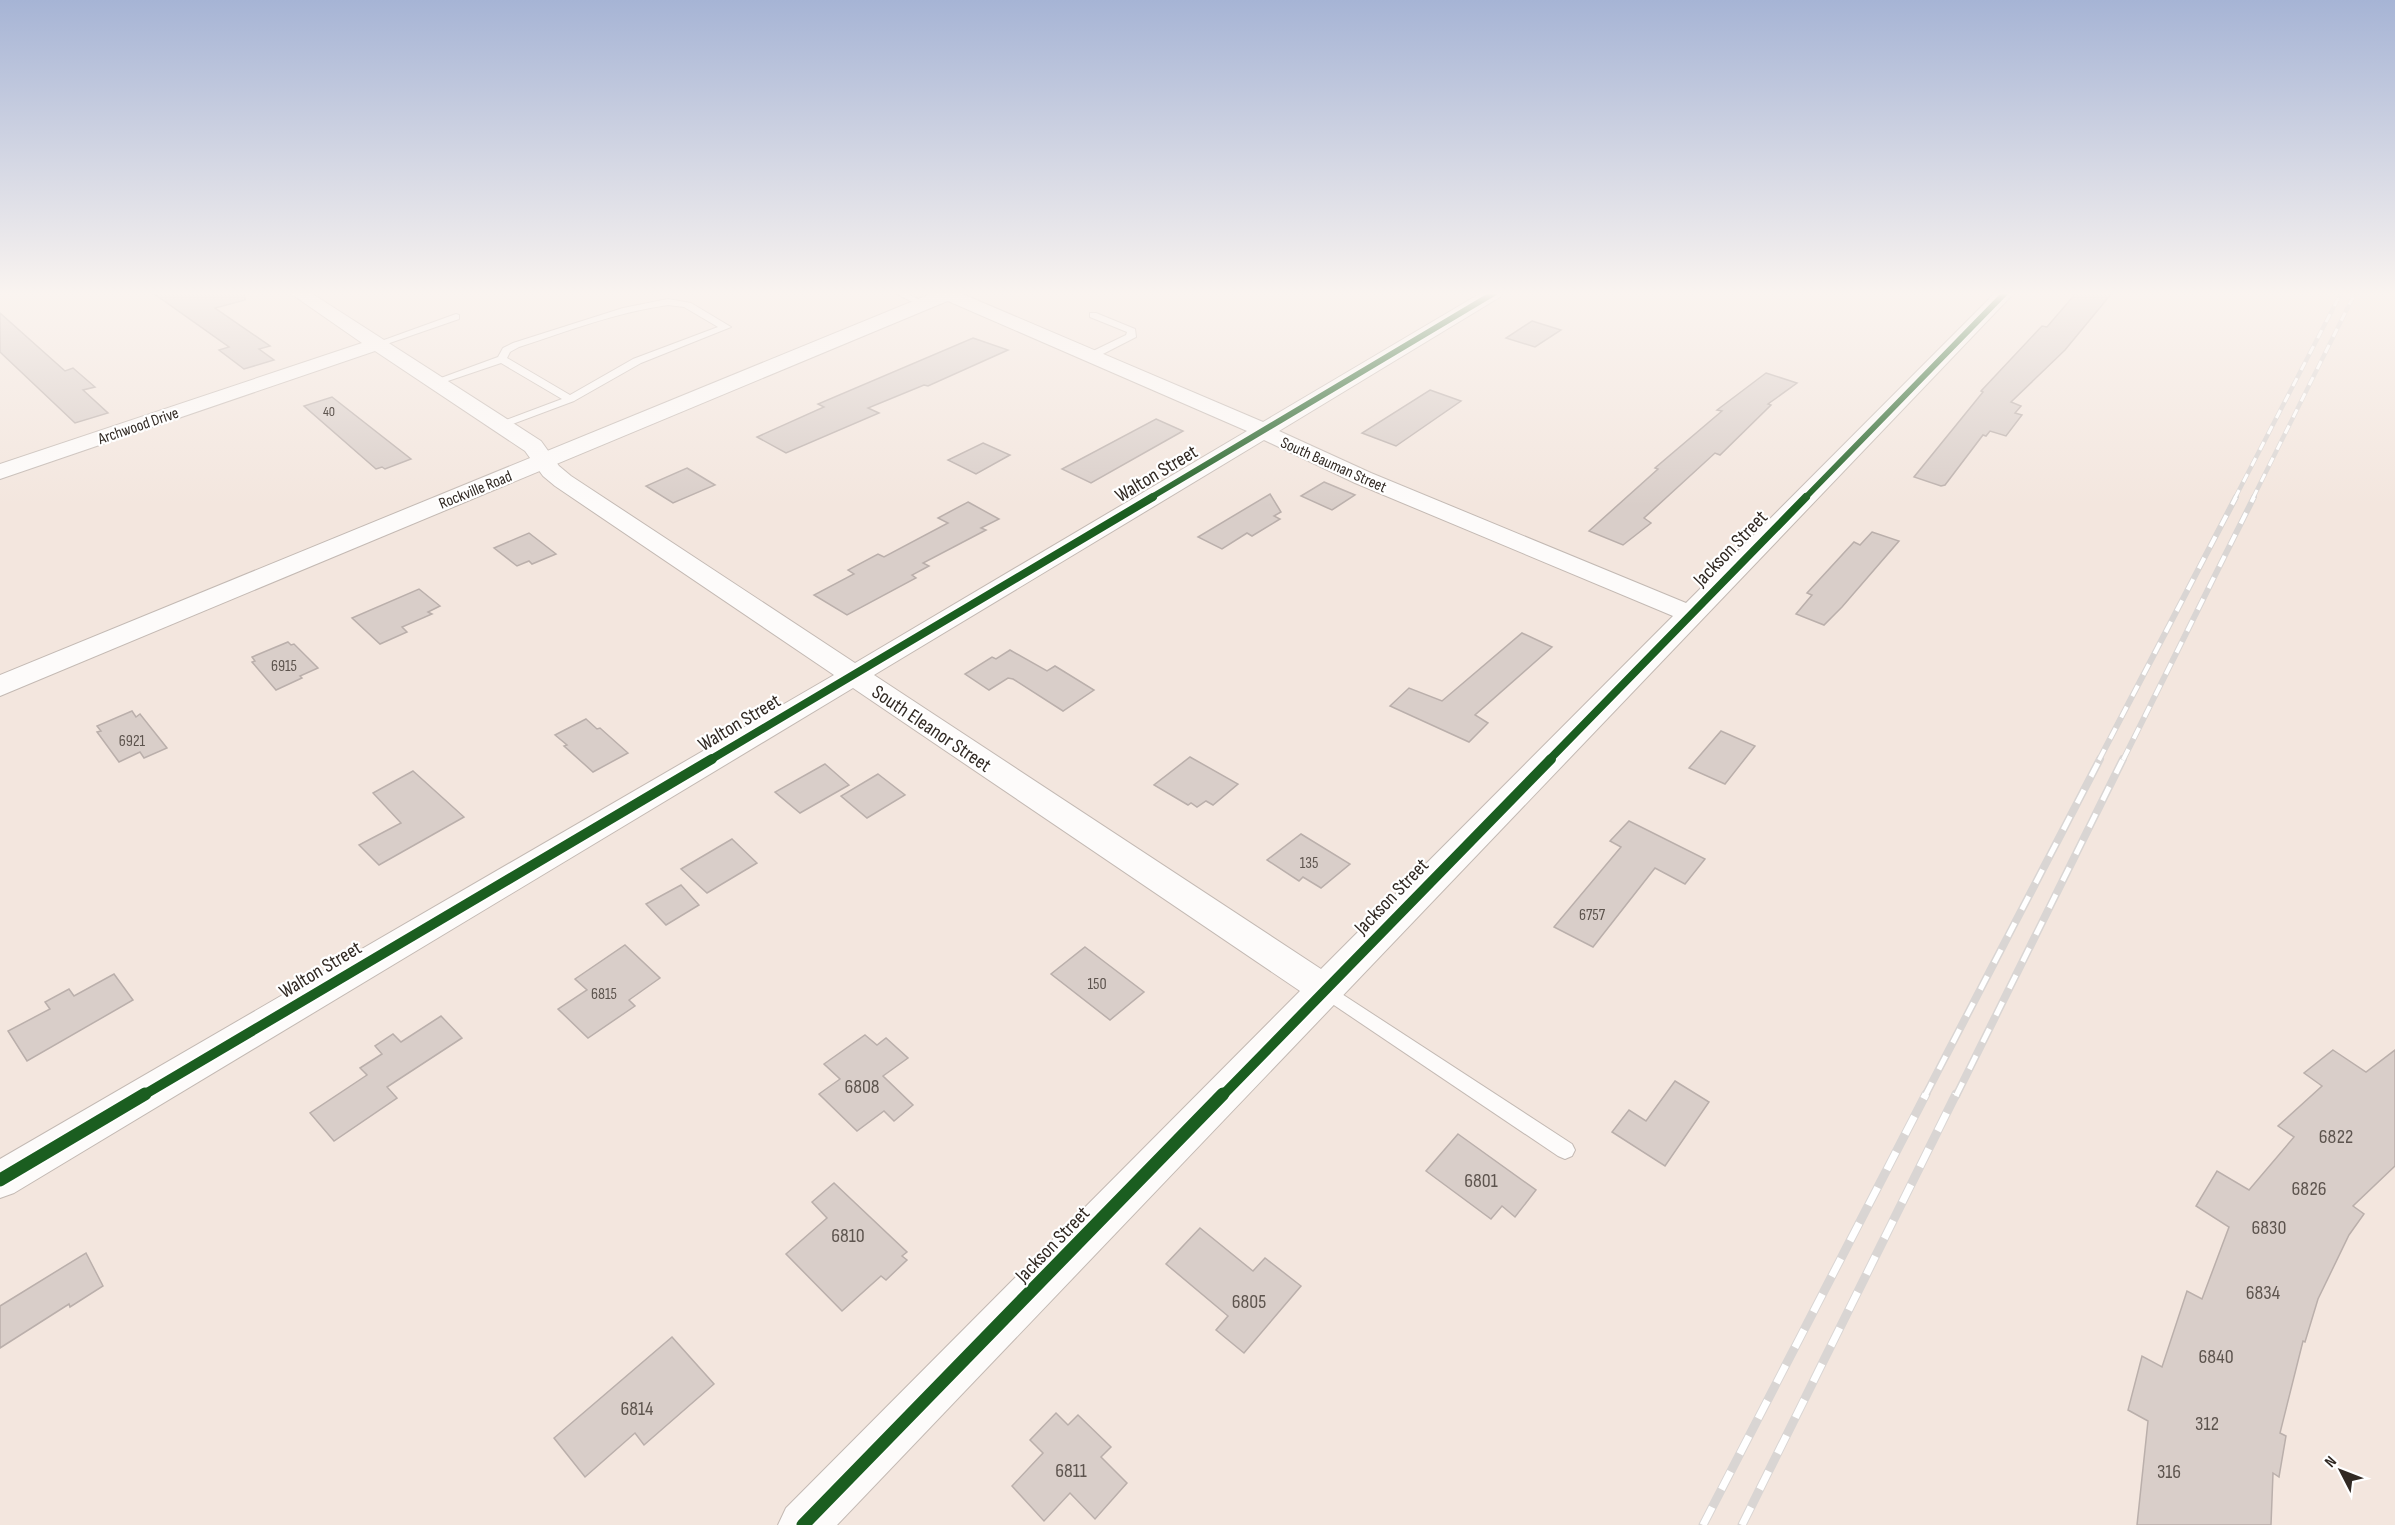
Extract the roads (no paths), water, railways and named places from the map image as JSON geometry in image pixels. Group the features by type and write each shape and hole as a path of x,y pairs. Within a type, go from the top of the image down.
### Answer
{"main road":[{"name":"Rockville Road","path":"0,686 777,364"}],"street":[{"name":"Archwood Drive","path":"0,472 318,364"},
{"name":"South Eleanor Street","path":"409,364 533,446 543,461 564,481 1325,990"},
{"name":"South Bauman Street","path":"1114,364 1235,416 1363,478 1691,614"},
{"name":"Walton Street","path":"0,1180 854,675 1373,364"},
{"name":"Jackson Street","path":"803,1525 1935,364"}],"lane":[{"path":"435,381 486,364"},
{"path":"511,364 570,399"},
{"path":"502,425 570,399 633,364"},
{"path":"1325,990 1565,1150"}],"railway":[{"path":"2235,498 2304,364"},
{"path":"2253,498 2320,364"},
{"path":"2099,760 2236,497"},
{"path":"2123,760 2254,497"},
{"path":"1925,1096 2100,759"},
{"path":"1956,1096 2123,759"},
{"path":"1703,1525 1926,1094"},
{"path":"1742,1525 1956,1094"}]}
